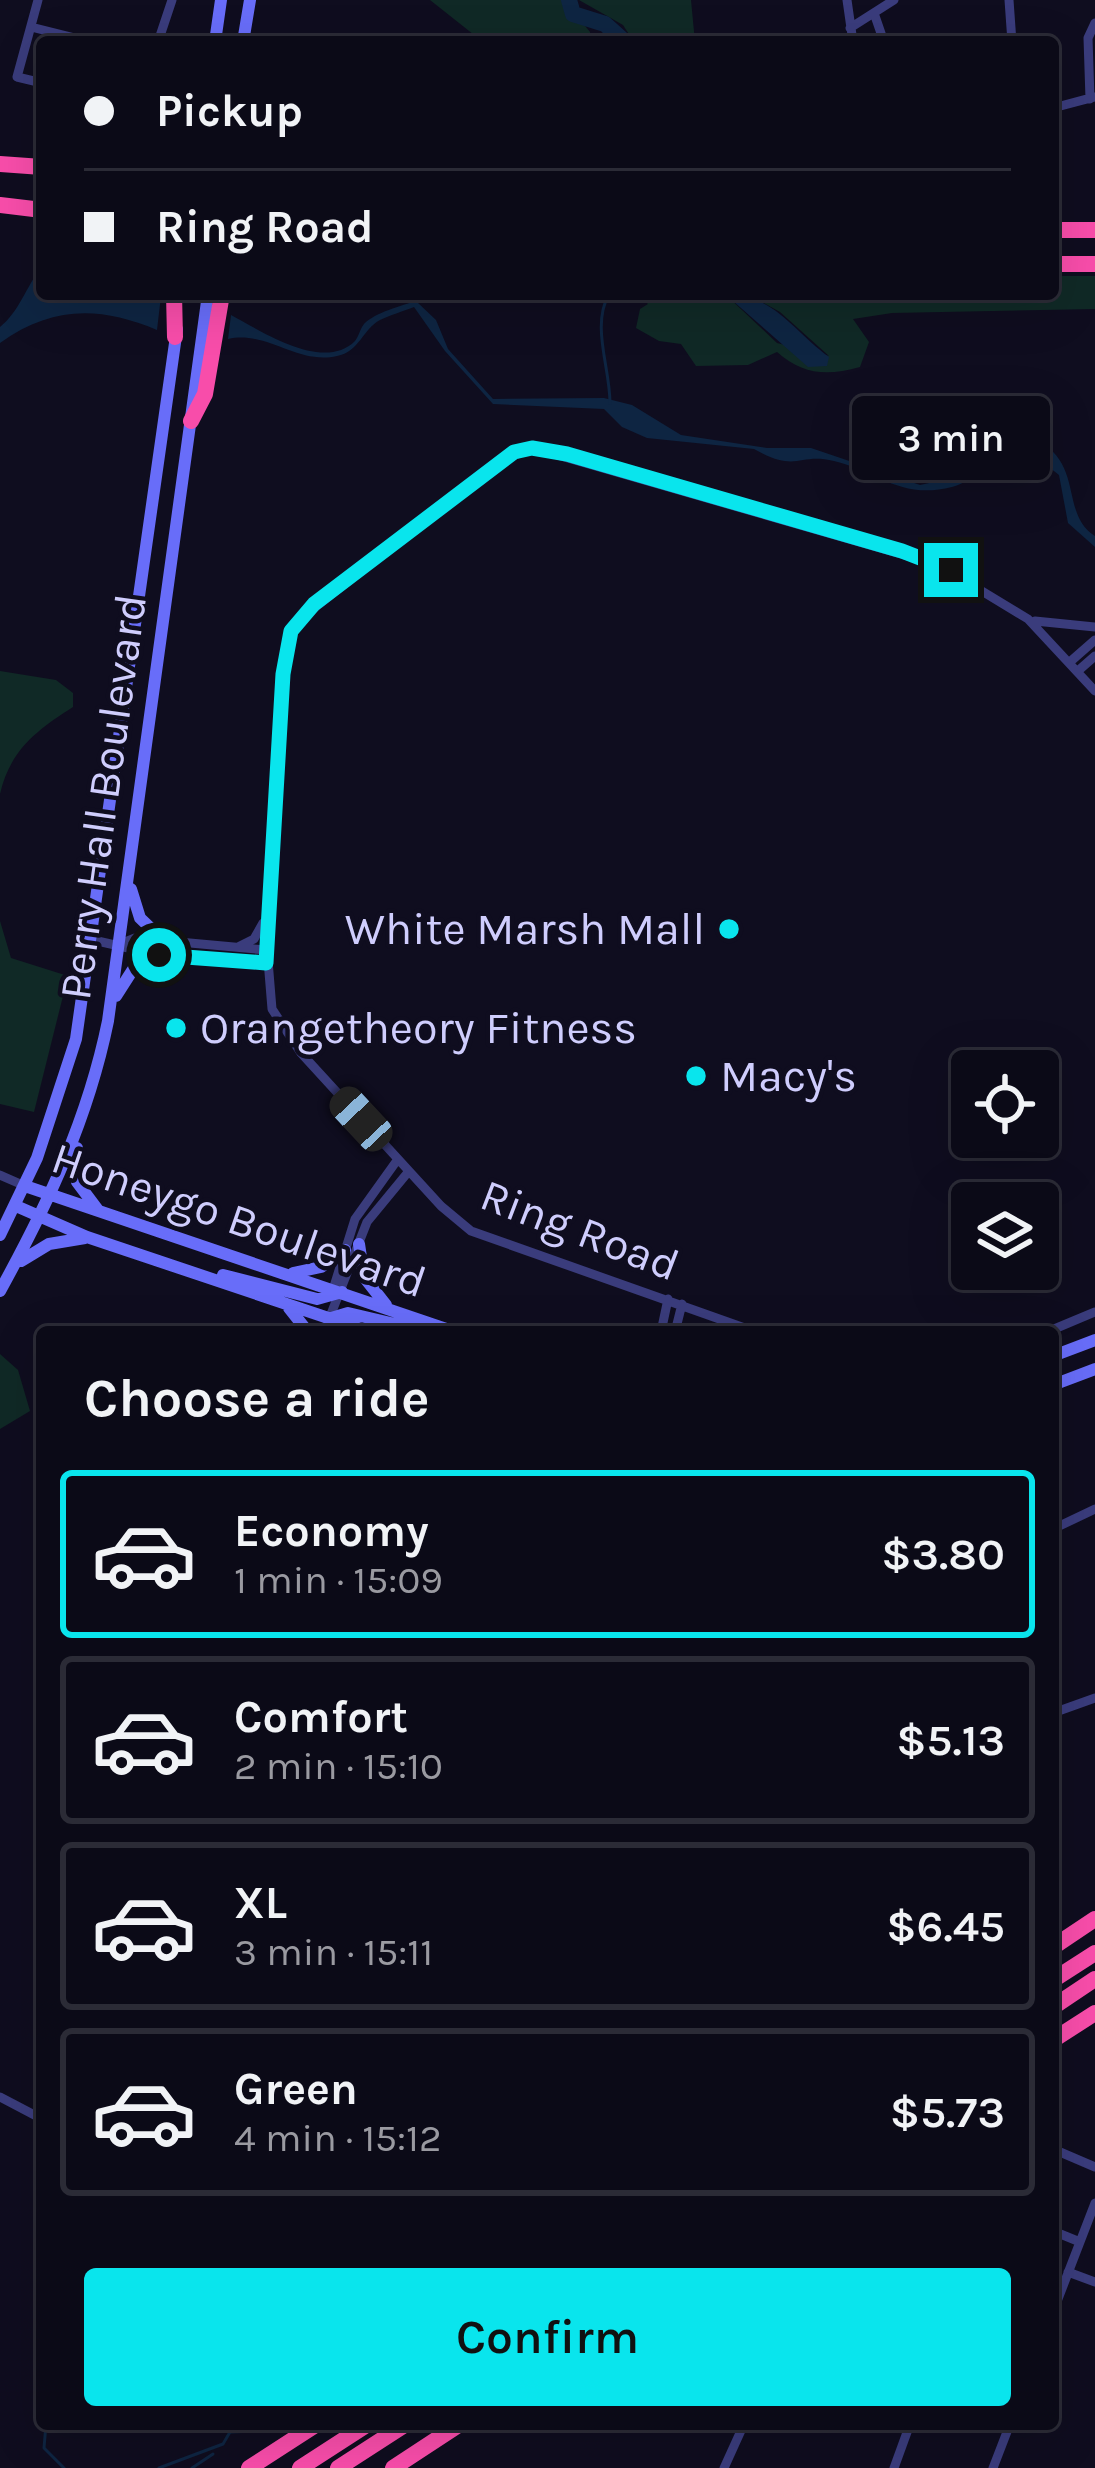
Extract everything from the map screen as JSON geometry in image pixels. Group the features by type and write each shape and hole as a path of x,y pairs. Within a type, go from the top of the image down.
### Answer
{"highway":[{"path":"0,162 36,164"},
{"path":"0,202 36,205"},
{"path":"1059,230 1095,230"},
{"path":"1059,264 1095,264"},
{"path":"175,337 178,300"},
{"path":"191,421 206,394 220,300"},
{"path":"1059,1942 1095,1919"},
{"path":"1059,1976 1095,1953"},
{"path":"1059,2002 1095,1979"},
{"path":"1059,2036 1095,2013"},
{"path":"249,2468 308,2430"},
{"path":"300,2468 359,2430"},
{"path":"338,2468 397,2430"},
{"path":"392,2468 451,2430"}],"main road":[{"path":"216,36 221,0"},
{"path":"244,36 250,0"},
{"name":"Perry Hall Boulevard","path":"0,1291 52,1196 79,1130 112,1002 207,300"},
{"name":"Perry Hall Boulevard","path":"0,1235 10,1202 25,1186 76,1040 94,940 175,337"},
{"path":"112,1002 132,970 162,948 140,918 129,878"},
{"path":"79,1130 77,1182 99,1211"},
{"name":"Honeygo Boulevard","path":"25,1186 438,1326"},
{"name":"Honeygo Boulevard","path":"10,1202 87,1238 284,1303 326,1325"},
{"path":"15,1265 49,1244 87,1238"},
{"path":"287,1274 321,1267 352,1247 364,1277 391,1310"},
{"path":"192,1272 335,1293"},
{"path":"284,1303 303,1326"},
{"path":"326,1325 348,1312 405,1326"},
{"path":"1059,1354 1095,1340"},
{"path":"1059,1383 1095,1369"}],"street":[{"path":"36,82 17,77 38,0"},
{"path":"160,36 172,0"},
{"path":"848,0 852,36"},
{"path":"850,28 893,0"},
{"path":"1009,0 1012,36"},
{"path":"874,13 882,36"},
{"path":"1059,106 1092,98 1095,23"},
{"path":"31,27 49,36"},
{"name":"Ring Road","path":"740,1326 481,1236 450,1215 286,1034 269,998 266,950 284,664 294,624 514,452 548,449 902,551 964,577 1028,619 1095,691"},
{"path":"1028,619 1095,627"},
{"path":"1075,665 1095,640"},
{"path":"1075,665 1095,656"},
{"path":"232,948 259,934 268,906"},
{"path":"94,940 266,963"},
{"path":"162,948 266,950"},
{"path":"326,1325 367,1196 398,1159"},
{"path":"352,1247 375,1208 410,1171"},
{"name":"Honeygo Boulevard","path":"0,1175 25,1186"},
{"path":"662,1326 668,1299"},
{"path":"676,1326 682,1304"},
{"path":"1059,1327 1095,1312"},
{"path":"1059,1526 1095,1509"},
{"path":"1059,1711 1095,1698"},
{"path":"0,2097 36,2116"},
{"path":"1059,2152 1095,2167"},
{"path":"1059,2296 1095,2203"},
{"path":"1059,2233 1080,2242"},
{"path":"1068,2272 1095,2282"},
{"path":"724,2468 741,2430"},
{"path":"894,2468 905,2430"},
{"path":"992,2468 1008,2430"}],"green space":[{"path":"430,0 564,0 590,32 590,36 475,36"},
{"path":"579,0 691,0 694,36 630,36 623,25"},
{"path":"1059,276 1095,276 1095,309 892,313 853,319 869,342 860,367 837,372 806,369 777,352 748,365 696,366 681,344 659,341 636,328 640,309 648,304 644,300 731,300 777,343 829,356 780,312 759,300 1059,300"},
{"path":"0,671 56,680 73,693 73,707 18,753 0,794"},
{"path":"0,921 11,958 68,976 34,1112 0,1104"},
{"path":"0,1354 18,1370 30,1411 0,1429"}],"water":[{"path":"36,276 36,300 161,300 157,330 115,317 76,314 38,322 0,343 0,327"},
{"path":"732,300 757,300 770,307 829,357 827,366 808,367"},
{"path":"416,301 436,320 448,349 493,399 604,398 632,405 681,435 767,448 811,448 920,485 962,476 1003,441 1038,441 1061,463 1078,515 1095,536 1095,547 1068,523 1059,475 1025,448 1005,453 952,487 918,490 834,461 780,460 754,449 647,438 622,427 604,409 493,404 445,351 414,307 380,320 351,350 337,356 309,356 256,339 228,339 231,315 292,346 326,353 342,350 355,341 369,320"}],"waterway":[{"path":"569,0 573,14 605,24 618,36"},
{"path":"606,300 601,333 610,403"},
{"path":"46,2430 44,2448 64,2468"},
{"path":"159,2468 223,2444 230,2432 256,2431"},
{"path":"192,2468 213,2454"}],"place":[{"name":"White Marsh Mall","path":"729,929"},
{"name":"Orangetheory Fitness","path":"176,1028"},
{"name":"Macy's","path":"696,1076"}],"route":[{"path":"159,955 266,963 283,674 291,631 314,604 514,452 532,448 567,454 902,551 951,570"}]}
